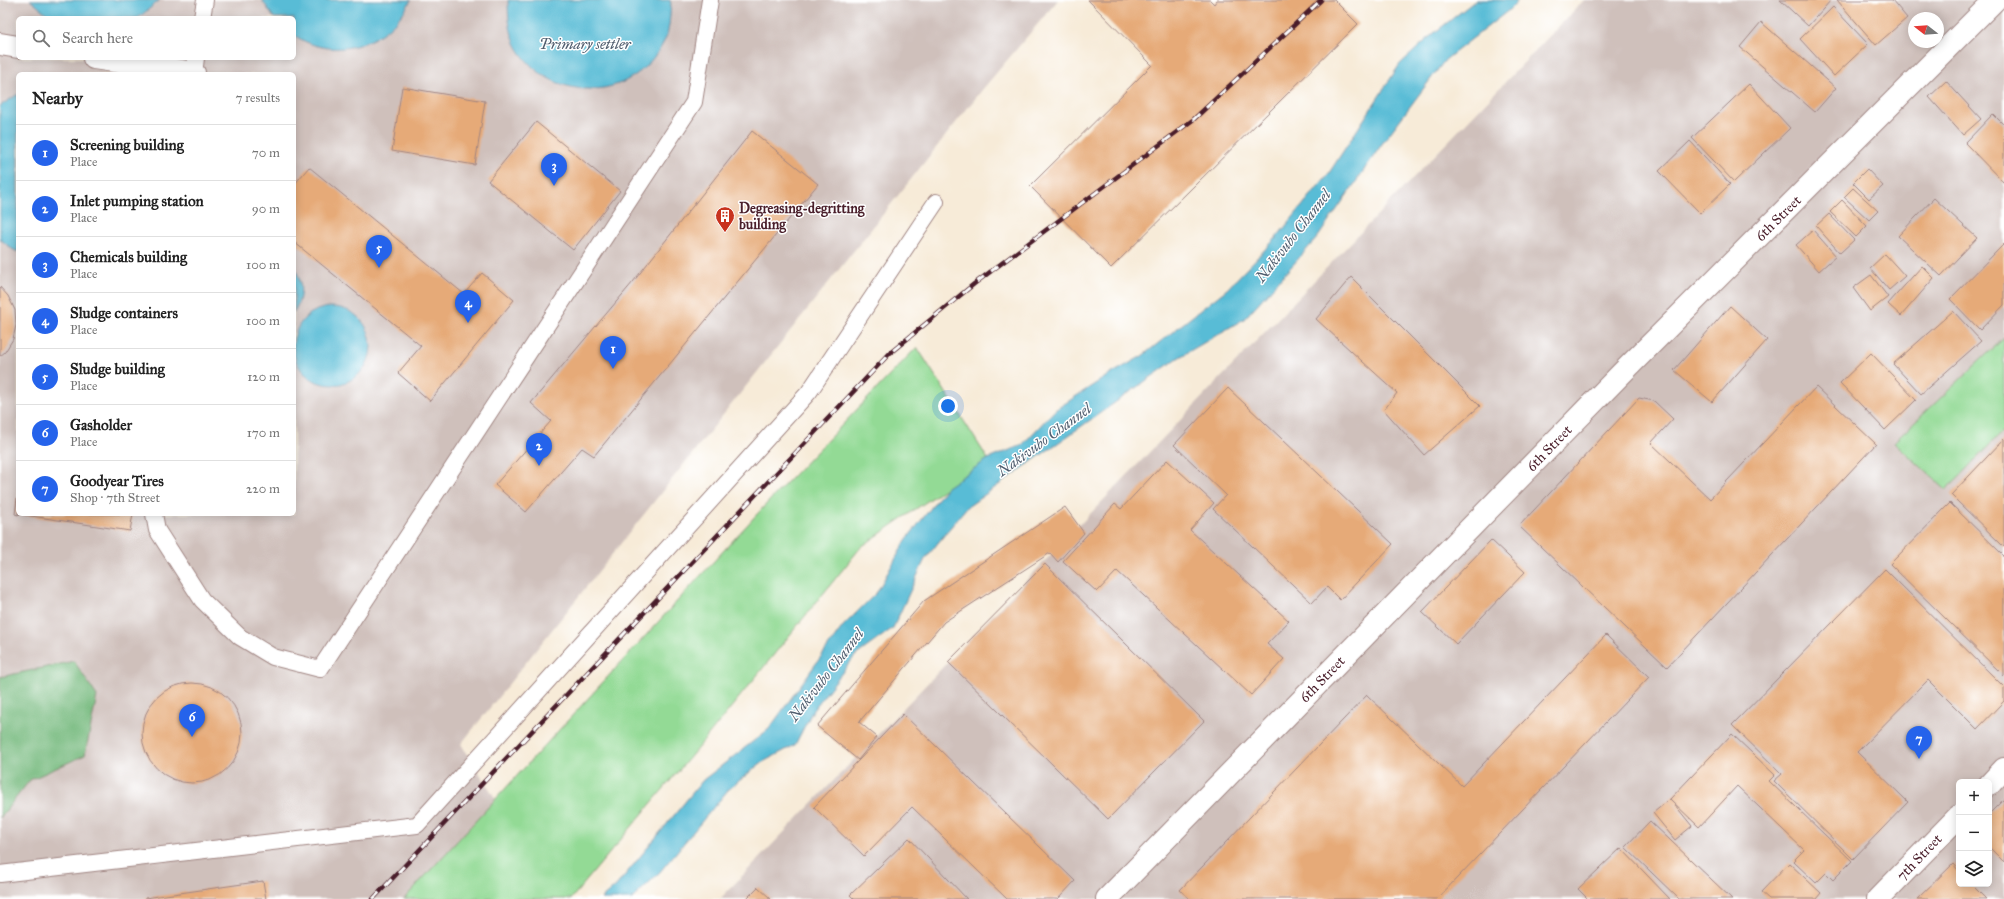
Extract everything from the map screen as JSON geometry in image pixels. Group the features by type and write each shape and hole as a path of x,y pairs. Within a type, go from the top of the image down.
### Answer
{"street":[{"name":"6th Street","path":"1107,899 1628,368 1995,0"},
{"path":"0,44 16,47"},
{"path":"114,60 195,68"},
{"path":"1992,782 2004,769"},
{"name":"7th Street","path":"1878,899 1956,819"}],"lane":[{"path":"202,16 205,0"},
{"path":"154,516 157,530 202,600 240,637 273,657 320,669 694,102 710,0"},
{"path":"0,874 417,825 809,392 936,202"}],"shaded area":[{"path":"0,0 1058,0 982,90 461,744 549,883 534,899 0,899"},
{"path":"1584,0 2004,0 2004,899 720,899"}],"green space":[{"path":"2004,338 2004,430 1946,490 1894,442"},
{"path":"917,347 988,459 861,547 712,731 571,899 404,899 770,500"},
{"path":"74,661 97,696 85,755 30,780 0,818 0,677"}],"water":[{"path":"30,0 160,0 140,16 50,16"},
{"path":"262,0 411,0 401,15 389,28 375,38 344,48 327,48 310,44 296,36 296,16 273,16"},
{"name":"Primary settler","path":"508,0 670,0 671,4 667,36 649,63 630,79 612,86 594,89 576,88 558,83 541,74 527,61 516,45 510,29"},
{"name":"Nakivubo Channel","path":"1476,0 1518,0 1509,10 1445,60 1384,141 1318,237 1244,319 1178,358 966,508 925,559 893,628 855,656 813,710 795,745 761,763 728,790 659,873 632,899 601,899 616,886 703,780 769,729 843,626 877,592 906,540 947,487 988,459 1022,445 1055,410 1104,378 1142,356 1227,289 1276,238 1329,173 1400,64 1434,33"},
{"path":"16,95 16,251 0,239 0,106"},
{"path":"296,271 301,290 296,308"},
{"path":"332,307 347,310 360,318 368,331 371,346 368,361 360,374 347,382 332,385 317,382 304,374 296,361 296,331 304,318 317,310"}],"building":[{"path":"1088,0 1210,0 1214,4 1217,0 1334,0 1358,24 1111,268 1030,186 1152,65"},
{"path":"1780,0 1831,0 1808,26"},
{"path":"1837,0 1892,0 1907,18 1876,45"},
{"path":"1833,7 1868,44 1834,76 1800,39"},
{"path":"1761,22 1836,88 1815,112 1740,47"},
{"path":"1946,81 1981,119 1963,135 1929,97"},
{"path":"1749,84 1790,128 1734,182 1692,138"},
{"path":"402,87 485,101 475,165 392,151"},
{"path":"1993,114 2004,125 2004,183 1965,143"},
{"path":"536,122 620,191 573,250 488,181"},
{"path":"752,131 818,184 594,456 582,448 526,512 495,485 551,421 531,403 633,282"},
{"path":"1690,141 1730,184 1700,213 1659,171"},
{"path":"309,167 464,294 482,273 514,300 430,401 398,373 421,346 296,244 296,183"},
{"path":"1867,169 1883,186 1869,199 1853,183"},
{"path":"1853,188 1878,211 1869,220 1844,197"},
{"path":"1934,198 1977,238 1941,276 1898,236"},
{"path":"1842,200 1867,226 1856,237 1830,212"},
{"path":"1829,214 1854,240 1840,253 1816,226"},
{"path":"1813,230 1836,256 1819,271 1796,245"},
{"path":"2004,244 2004,305 1980,330 1950,299"},
{"path":"1885,254 1905,276 1889,290 1870,268"},
{"path":"1922,266 1934,278 1901,316 1888,304"},
{"path":"1871,275 1888,297 1870,311 1853,288"},
{"path":"1351,277 1480,406 1424,455 1384,410 1397,393 1316,319"},
{"path":"0,287 8,296 15,310 16,325 13,339 5,352 0,356"},
{"path":"1730,306 1767,340 1712,402 1674,370"},
{"path":"1953,311 1981,341 1921,394 1893,364"},
{"path":"1871,353 1916,400 1885,430 1840,383"},
{"path":"1816,387 1876,444 1667,667 1519,526 1639,398 1654,401 1673,419 1651,443 1710,499"},
{"path":"1228,388 1393,544 1340,600 1327,587 1312,603 1213,509 1226,495 1174,445"},
{"path":"2004,439 2004,547 1951,495"},
{"path":"1167,460 1214,503 1190,530 1289,621 1267,644 1284,659 1251,695 1117,571 1097,592 1063,561 1115,504 1121,509"},
{"path":"1950,503 2004,556 2004,676 1890,564"},
{"path":"1065,507 1084,533 1058,562 1050,553 944,622 859,722 877,737 858,760 817,726 924,601"},
{"path":"31,516 133,516 130,531"},
{"path":"1491,540 1525,572 1456,644 1422,612"},
{"path":"1045,564 1204,721 1108,819 948,662"},
{"path":"1885,569 2004,687 2004,701 1977,729 1928,680 1857,752 1908,802 1853,859 1774,781 1782,774 1732,725"},
{"path":"1606,635 1649,677 1437,899 1190,899 1180,890 1367,695 1462,786"},
{"path":"192,683 211,686 228,697 239,714 242,733 239,752 228,769 211,780 192,783 173,780 156,769 145,752 142,733 145,714 156,697 173,686"},
{"path":"903,714 1075,881 1058,899 1007,899 912,807 864,856 814,807"},
{"path":"1732,734 1775,775 1769,781 1852,861 1833,880 1826,873 1816,883 1793,861 1804,850 1737,786 1699,827 1670,799"},
{"path":"1670,799 1692,826 1675,840 1653,813"},
{"path":"2004,799 2004,862 1992,850 1992,811"},
{"path":"1650,821 1732,899 1679,899 1625,847"},
{"path":"909,838 967,899 854,899 850,895"},
{"path":"1621,848 1670,899 1588,899 1578,889"},
{"path":"1789,863 1821,893 1816,899 1769,899 1761,892"},
{"path":"1953,864 1956,868 1956,887 1974,887 1986,899 1917,899"},
{"path":"263,881 266,899 145,899 145,898"},
{"path":"758,887 771,899 746,899"}],"railway":[{"path":"373,899 890,353 974,284 1194,119 1321,0"}],"place":[{"name":"Chemicals building","path":"554,186"},
{"name":"Degreasing-degritting building","path":"725,233"},
{"name":"Sludge building","path":"379,268"},
{"name":"Sludge containers","path":"468,323"},
{"name":"Screening building","path":"613,369"},
{"name":"Inlet pumping station","path":"539,466"},
{"name":"Gasholder","path":"192,737"},
{"name":"Goodyear Tires","path":"1919,759"}]}
